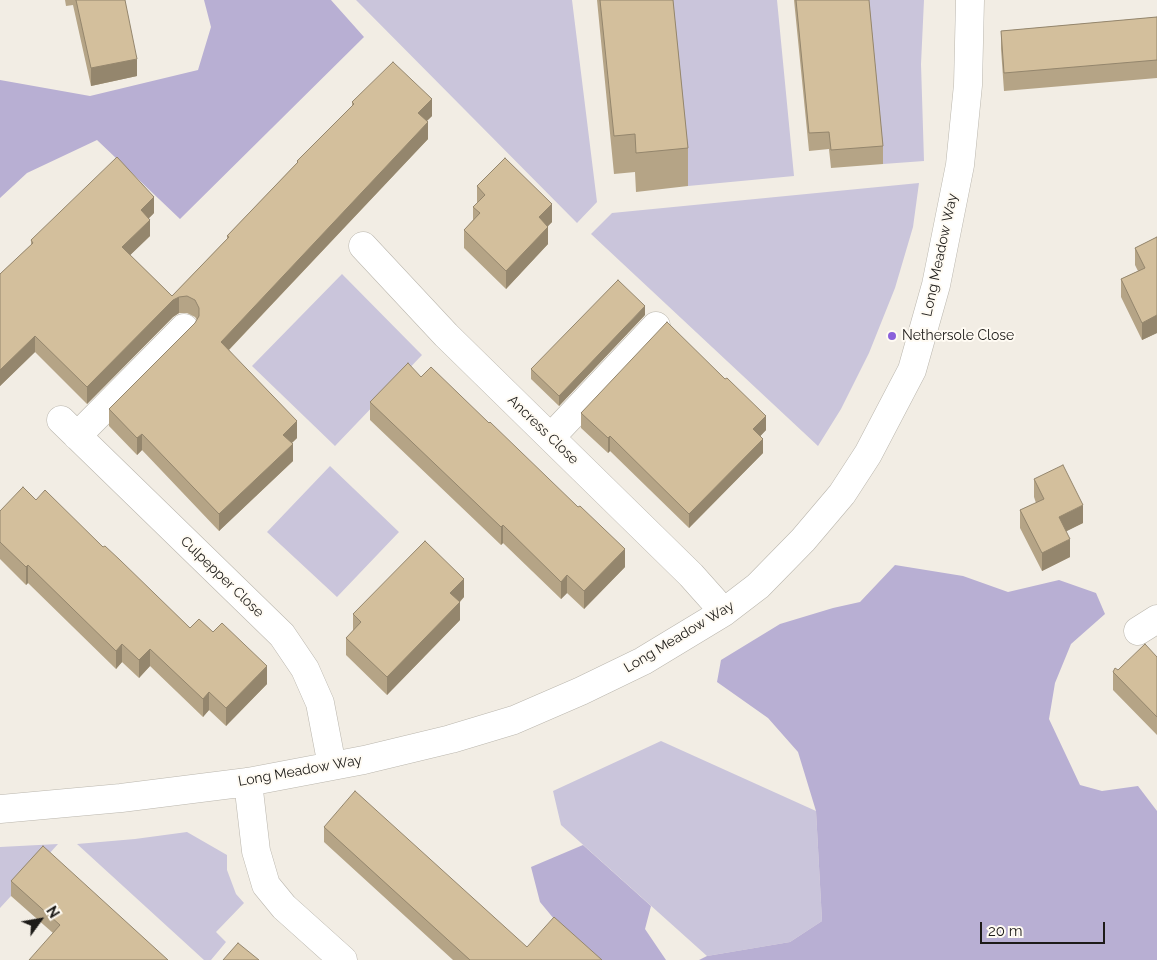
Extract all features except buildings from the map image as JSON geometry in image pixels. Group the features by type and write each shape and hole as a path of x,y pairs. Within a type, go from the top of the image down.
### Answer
{"street":[{"name":"Long Meadow Way","path":"0,809 121,798 248,782 364,760 451,739 514,720 581,692 643,661 724,612 758,586 803,540 842,494 868,454 912,370 936,285 960,165 968,85 970,0"},
{"name":"Ancress Close","path":"363,246 446,335 691,575 724,612"},
{"path":"551,437 656,326"},
{"name":"Culpepper Close","path":"184,328 69,428 282,635 305,668 320,703 332,766"},
{"path":"248,782 256,851 266,885 284,907 343,960"}],"shaded area":[{"path":"204,0 331,0 364,37 180,219 97,140 27,173 0,198 0,80 90,96 198,70 211,27"},
{"path":"356,0 572,0 597,202 577,223"},
{"path":"669,0 777,0 794,176 688,186"},
{"path":"867,0 924,0 921,64 924,161 883,164"},
{"path":"919,183 913,227 895,288 869,353 841,409 818,446 591,234 612,213"},
{"path":"342,274 422,355 335,446 252,366"},
{"path":"330,466 399,532 337,597 267,532"},
{"path":"895,565 963,576 1008,592 1059,580 1096,593 1105,614 1071,644 1055,683 1049,719 1080,785 1102,791 1138,786 1157,811 1157,960 699,960 707,956 790,942 822,921 816,811 798,752 768,718 717,682 721,660 780,624 860,602"},
{"path":"661,741 816,811 822,921 790,942 707,956 561,825 553,791"},
{"path":"187,832 227,855 227,870 236,894 244,903 216,932 226,942 211,960 204,960 77,844"},
{"path":"58,844 11,896 0,908 0,847"},
{"path":"583,845 651,906 645,929 666,960 588,960 540,902 531,867"}],"place":[{"name":"Nethersole Close","path":"892,336"}]}
